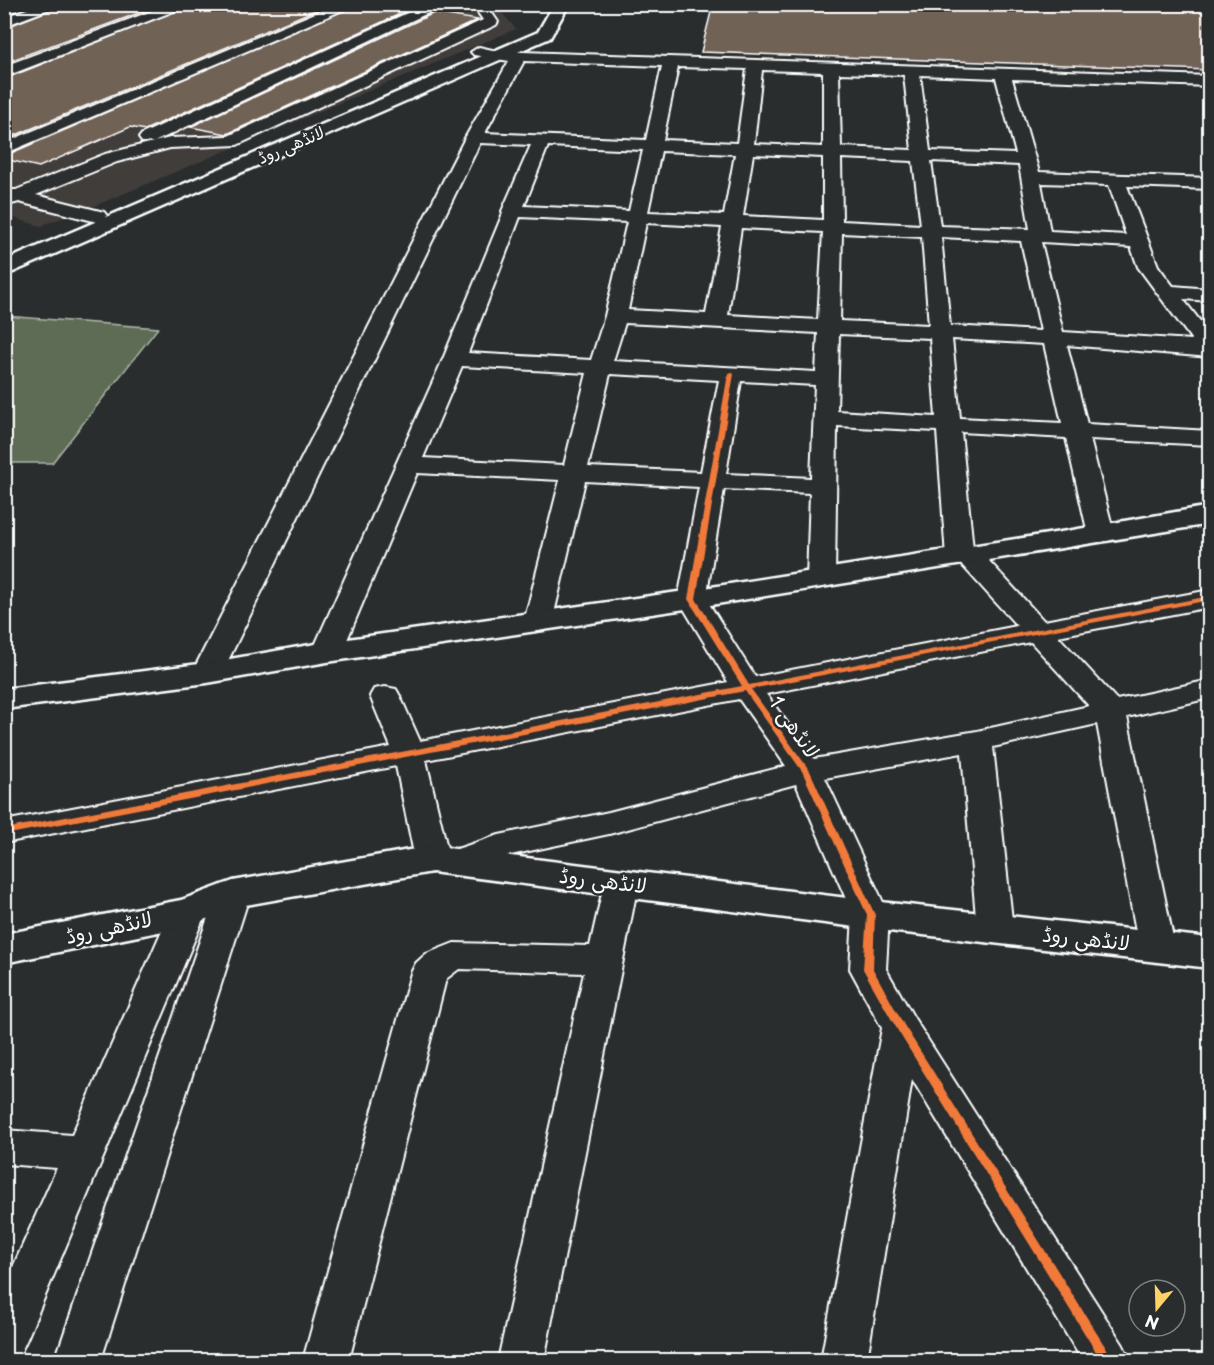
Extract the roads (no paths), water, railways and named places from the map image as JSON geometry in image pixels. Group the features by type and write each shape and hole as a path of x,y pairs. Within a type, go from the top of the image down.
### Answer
{"main road":[{"name":"لانڈھی روڈ","path":"499,55 533,29 547,4"},
{"name":"لانڈھی روڈ","path":"4,269 69,235 103,213 544,35 562,4"},
{"name":"لانڈھی روڈ","path":"4,255 130,215 322,126"},
{"path":"103,213 113,217 130,215"},
{"path":"4,699 207,673 327,652 692,599 964,557 1209,515"},
{"name":"لانڈھی روڈ","path":"4,949 188,912 233,894 444,861 871,915 1209,953"}],"street":[{"path":"4,22 56,4"},
{"path":"4,72 185,4"},
{"path":"4,149 350,4"},
{"path":"7,196 140,146 440,4"},
{"path":"140,146 231,141 490,22 479,4"},
{"path":"207,673 474,138 499,55 1209,81"},
{"path":"538,622 600,367 616,316 671,62"},
{"path":"717,321 745,149 755,65"},
{"path":"820,579 827,327 833,226 831,67"},
{"path":"911,70 923,156 948,424 964,557 1038,632 1110,711 1157,947"},
{"path":"1003,73 1029,169 1035,236 1055,338 1101,534"},
{"path":"474,138 923,156 1116,180 1209,184"},
{"path":"327,652 454,359 511,211 541,141"},
{"path":"1116,180 1136,240 1148,267 1208,349"},
{"path":"7,196 103,213"},
{"path":"7,196 53,222 69,235"},
{"path":"511,211 1136,240"},
{"path":"1166,292 1209,295"},
{"path":"616,316 1055,338 1208,349"},
{"path":"454,359 826,379"},
{"path":"692,599 731,374"},
{"path":"825,418 1209,438"},
{"path":"408,465 823,486"},
{"path":"4,832 1209,598"},
{"name":"لانڈھی 1","path":"692,599 746,687 806,771 871,915"},
{"path":"385,696 409,753 444,861 499,846 609,823 806,771 977,741 1209,689"},
{"path":"977,741 995,929"},
{"path":"521,1360 621,884"},
{"path":"78,1360 233,894"},
{"path":"4,1339 188,912"},
{"path":"871,915 868,969 902,1029 1107,1360"},
{"path":"326,1360 429,973 439,964 454,956 605,960"},
{"path":"844,1360 902,1029"},
{"path":"4,1147 84,1153"}]}
